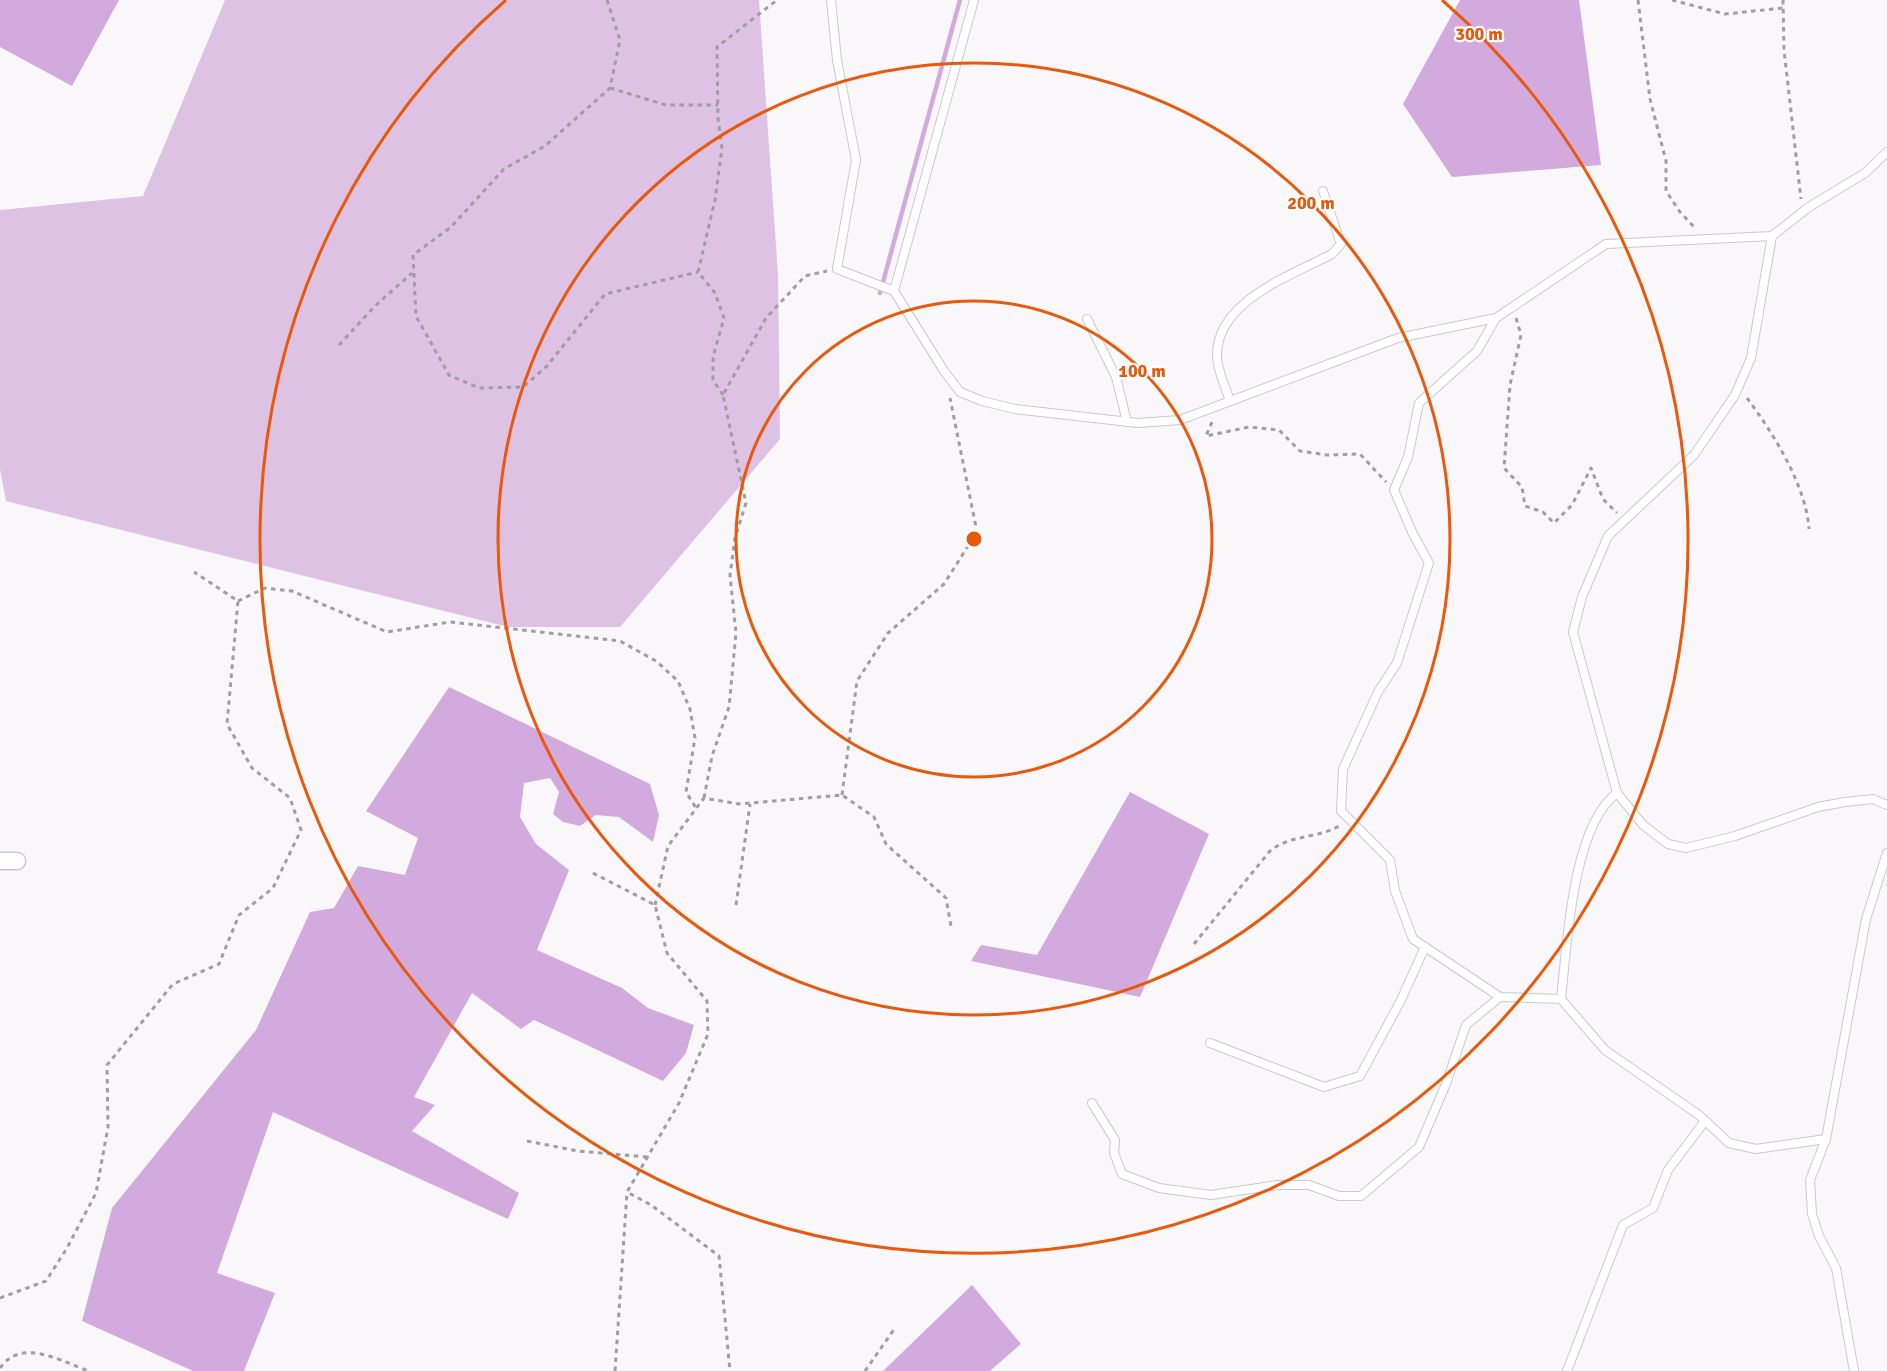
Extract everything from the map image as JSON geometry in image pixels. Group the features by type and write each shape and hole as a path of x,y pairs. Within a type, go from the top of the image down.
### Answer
{"lane":[{"path":"831,0 837,60 856,160 837,269 894,291 944,371 960,392 982,401 1015,409 1127,422 1180,420 1398,338 1497,318"},
{"path":"894,291 974,0"},
{"path":"1561,999 1500,997 1413,939 1395,891 1390,860 1341,811 1343,769 1378,692 1397,663 1429,563 1413,534 1394,490 1408,457 1419,403 1477,351 1497,318 1606,244 1772,236 1802,212 1865,174 1887,152"},
{"path":"1230,401 1217,357 1223,328 1248,298 1332,254 1341,244 1323,191"},
{"path":"1772,236 1751,358 1738,388 1694,455 1608,536 1582,597 1574,632 1617,793 1643,825 1668,844 1686,848 1735,836 1818,807 1873,799 1887,805"},
{"path":"1087,319 1116,377 1127,422"},
{"path":"1617,793 1604,803 1592,830 1573,890 1561,999 1605,1050 1705,1121 1729,1143 1756,1149 1826,1138"},
{"path":"1854,1371 1836,1268 1819,1236 1812,1214 1810,1180 1826,1138 1866,920 1887,853"},
{"path":"1210,1043 1324,1087 1360,1076 1401,1000 1425,947"},
{"path":"1092,1103 1115,1140 1114,1153 1122,1174 1159,1188 1211,1195 1277,1185 1309,1185 1339,1196 1360,1196 1419,1147 1446,1084 1467,1025 1500,997"},
{"path":"1567,1371 1623,1225 1653,1208 1668,1170 1705,1121"}],"path":[{"path":"607,0 620,40 610,88 545,146 504,169 451,227 413,255 412,273 416,316 449,375 479,388 523,387 546,367 605,294 698,272"},
{"path":"698,272 715,200 722,148 718,105 717,47 777,0"},
{"path":"1638,0 1650,99 1666,161 1666,191 1680,212 1705,239"},
{"path":"1672,0 1725,14 1783,8"},
{"path":"1783,0 1784,50 1802,212"},
{"path":"610,88 666,105 718,105"},
{"path":"723,395 766,318 805,276 837,269"},
{"path":"615,1371 627,1192 680,1103 708,1034 707,1001 667,953 655,905 668,846 704,798 712,756 729,707 736,633 730,575 735,538 746,503 723,395 713,380 713,357 724,318 715,293 698,272"},
{"path":"339,345 412,273"},
{"path":"1507,310 1518,320 1521,336 1510,385 1504,468 1522,487 1526,506 1543,512 1554,523 1572,505 1591,468 1603,499 1625,520"},
{"path":"842,795 857,681 888,633 944,584 977,532 944,371"},
{"path":"1738,388 1770,429 1808,509 1809,529"},
{"path":"1219,405 1206,436 1249,427 1279,430 1300,451 1328,455 1360,454 1394,490"},
{"path":"194,572 238,601"},
{"path":"238,601 265,588 292,591 387,632 450,622 620,641 656,661 678,681 690,709 695,738 686,792 696,808"},
{"path":"0,1298 46,1281 67,1248 96,1193 108,1127 107,1065 173,984 219,964 239,915 273,888 301,830 290,798 252,768 226,724 238,601"},
{"path":"704,798 750,804 842,795 874,818 886,844 946,898 951,926"},
{"path":"736,905 750,804"},
{"path":"1194,944 1269,851 1279,843 1298,837 1330,832 1351,820"},
{"path":"593,873 655,905"},
{"path":"527,1141 578,1151 647,1157"},
{"path":"627,1192 651,1205 719,1256 730,1371"},
{"path":"865,1371 895,1328"},
{"path":"0,1368 7,1358 29,1350 89,1371"}],"shaded area":[{"path":"0,0 119,0 72,86 0,47"},
{"path":"225,0 759,0 778,275 780,439 620,627 508,627 6,501 0,469 0,210 143,196"},
{"path":"1460,0 1579,0 1601,165 1452,177 1403,104"},
{"path":"449,687 650,784 659,815 653,842 619,817 596,815 580,826 563,822 553,814 559,792 550,778 524,783 520,817 536,844 569,870 537,950 622,988 648,1008 694,1025 686,1053 663,1081 534,1020 521,1029 472,993 414,1097 435,1105 412,1131 519,1193 508,1219 273,1112 217,1273 275,1293 244,1371 193,1371 82,1321 112,1208 256,1030 310,912 334,908 358,866 405,875 418,838 366,811"},
{"path":"1130,792 1209,834 1140,997 971,961 981,945 1037,955"},
{"path":"972,1285 1021,1344 990,1371 883,1371"}],"waterway":[{"path":"880,293 960,0"}]}
